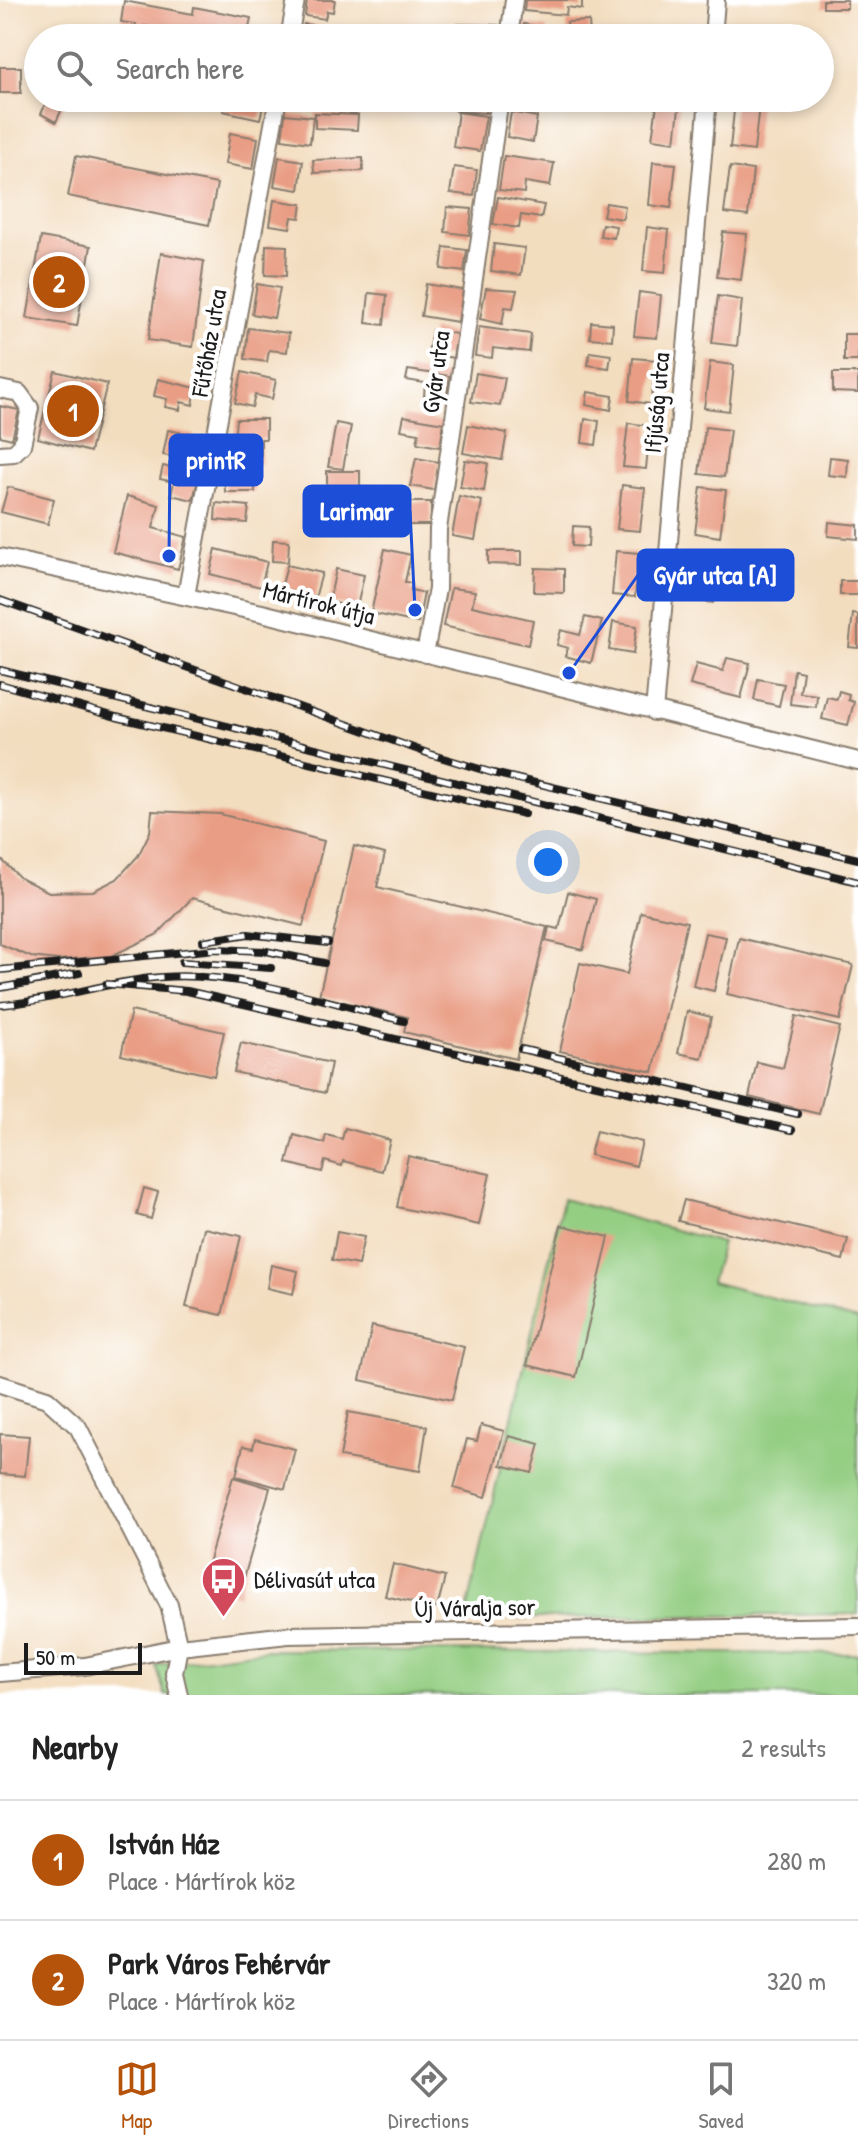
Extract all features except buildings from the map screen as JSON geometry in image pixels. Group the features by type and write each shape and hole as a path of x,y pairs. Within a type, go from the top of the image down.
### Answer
{"street":[{"path":"292,24 296,0"},
{"path":"511,24 514,0"},
{"path":"714,24 716,0"},
{"name":"Fűtőház utca","path":"186,596 275,112"},
{"name":"Gyár utca","path":"425,654 437,589 438,529 498,112"},
{"name":"Ifjúság utca","path":"654,712 707,112"},
{"path":"0,389 19,393 30,408 22,445 14,453 0,454"},
{"name":"Mártírok útja","path":"0,557 186,596 858,761"},
{"path":"0,1384 47,1399 78,1427 169,1605 179,1647 174,1673 179,1695"},
{"name":"Új Váralja sor","path":"0,1673 85,1666 179,1647 288,1635 858,1626"}],"green space":[{"path":"563,1199 722,1243 711,1282 858,1320 858,1614 465,1619"},
{"path":"267,1650 858,1654 858,1695 165,1695 156,1665"}],"railway":[{"path":"0,600 430,754 493,773 858,859"},
{"path":"0,670 858,882"},
{"path":"0,684 116,717 524,814"},
{"path":"203,941 248,934 328,943"},
{"path":"0,970 216,949 266,951 324,963"},
{"path":"182,962 271,968"},
{"path":"0,988 79,973"},
{"path":"0,1005 41,1000 142,979 192,976 284,990 404,1021"},
{"path":"106,984 187,991 792,1130"},
{"path":"521,1049 798,1114"}],"place":[{"name":"Park Város Fehérvár","path":"59,282"},
{"name":"István Ház","path":"73,411"},
{"name":"printR","path":"169,556"},
{"name":"Larimar","path":"415,610"},
{"name":"Gyár utca [A]","path":"569,673"},
{"name":"Délivasút utca","path":"223,1619"}]}
